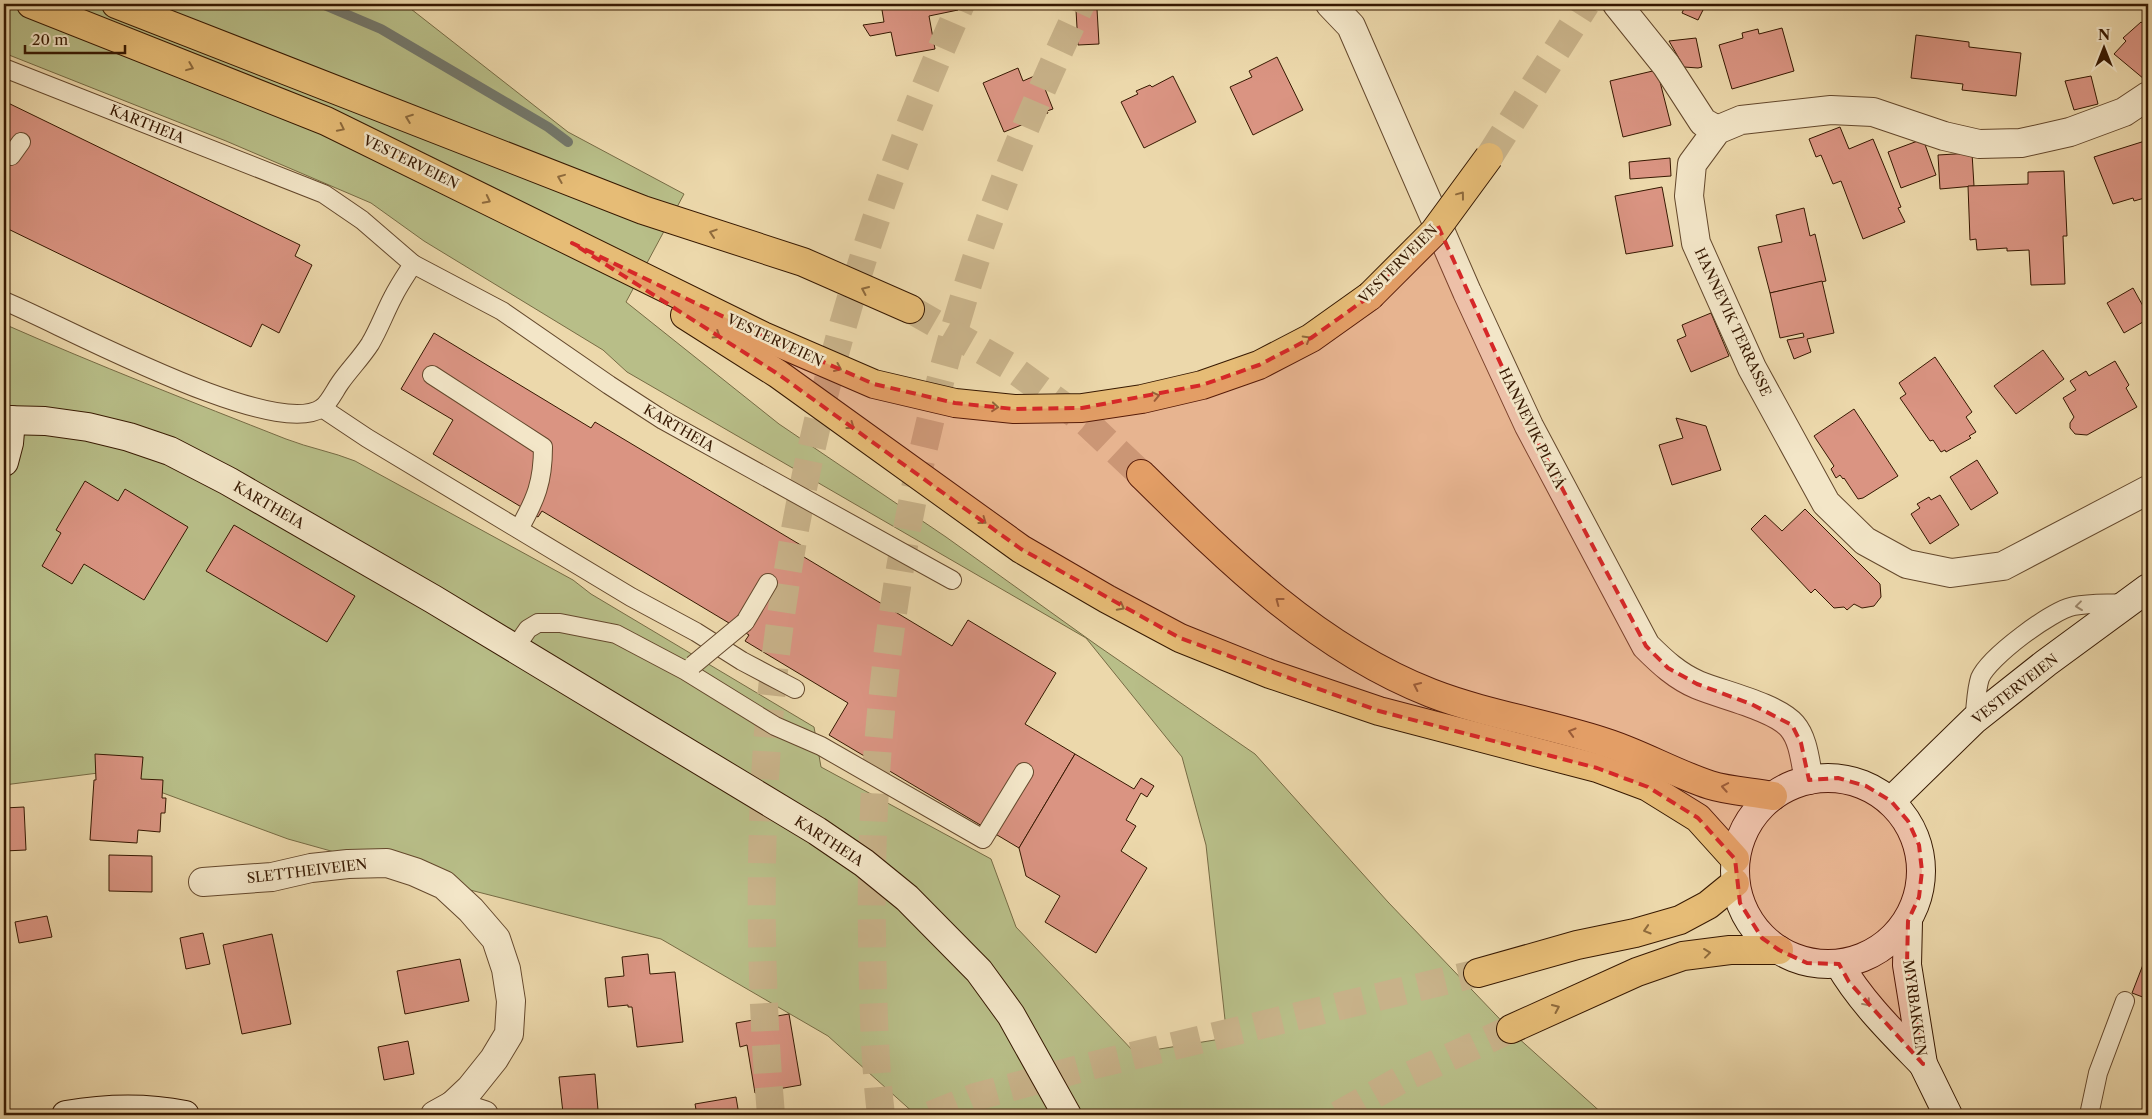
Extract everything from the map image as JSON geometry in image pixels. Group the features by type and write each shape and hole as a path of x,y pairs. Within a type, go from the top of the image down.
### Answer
{"main road":[{"name":"VESTERVEIEN","path":"31,4 326,121 762,336 874,384 955,403 1014,409 1082,408 1142,399 1202,385 1259,365 1311,338 1370,296 1434,232 1489,157"},
{"path":"116,4 643,210 803,262 910,309"},
{"path":"572,243 778,374 1021,549 1180,638 1270,674 1379,711 1597,768 1648,787 1698,818 1735,871 1708,905 1680,920 1635,933 1577,945 1478,973"},
{"path":"1141,474 1199,532 1260,586 1318,631 1378,669 1431,693 1485,710 1604,741 1711,785 1773,796"},
{"path":"1511,1029 1637,972 1683,956 1730,950 1778,950"}],"street":[{"name":"HANNEVIK PLATÅ","path":"1330,4 1351,26 1467,292 1525,417 1646,646 1668,668 1697,684 1751,704 1774,714 1792,725 1801,743 1809,780"},
{"path":"1618,4 1666,65 1703,122 1717,130 1741,120 1831,110 1873,112 1944,136 1979,144 2021,143 2079,129 2124,112 2148,96"},
{"name":"HANNEVIK TERRASSE","path":"1717,130 1692,164 1689,196 1696,243 1752,368 1826,503 1865,541 1907,564 1951,573 2004,566 2148,490"},
{"path":"4,462 9,443 7,420"},
{"name":"KARTHEIA","path":"7,420 45,421 88,427 129,437 170,451 246,491 433,599 817,831 864,863 907,898 979,970 1011,1015 1068,1115"},
{"name":"VESTERVEIEN","path":"1890,801 1974,720 2138,596"},
{"path":"1838,778 1866,786 1890,801 1908,821 1919,845 1922,871 1919,897 1908,921 1891,942 1869,956 1838,964 1808,963 1778,950 1762,938 1749,922 1740,903 1735,871 1742,835 1755,813 1773,796 1790,786 1809,780 1838,778"},
{"name":"SLETTHEIVEIEN","path":"203,882 272,877 311,868 348,864 386,863 415,872 444,885 471,910 496,939 506,969 511,1001 509,1034 494,1059 470,1089 444,1110"},
{"name":"MYRBAKKEN","path":"1908,921 1907,965 1923,1064 1948,1115"},
{"name":"MYRBAKKEN","path":"1838,964 1850,982 1889,1029 1923,1064"},
{"path":"66,1115 110,1109 143,1109 185,1115"},
{"name":"SLETTHEIVEIEN","path":"444,1110 484,1115"}],"lane":[{"name":"KARTHEIA","path":"4,68 324,194 362,220 413,264 502,311 663,420 952,580"},
{"path":"10,156 22,142"},
{"path":"4,301 34,313 76,336 162,375 247,405 280,413 304,414 322,408 369,344 413,264"},
{"path":"432,375 543,447 543,465 536,498 519,529"},
{"path":"322,408 367,438 742,662 795,689"},
{"path":"690,668 744,622 768,583"},
{"path":"1974,720 1980,678 1990,664 2018,638 2073,606 2138,596"},
{"path":"514,649 528,629 538,624 560,623 616,634 690,668 775,726 821,746 983,839 1024,772"},
{"path":"2089,1115 2098,1073 2125,1001"}],"highlighted area":[{"path":"1438,226 1529,426 1646,646 1668,668 1697,684 1751,704 1792,725 1801,743 1809,780 1838,778 1866,786 1891,801 1908,821 1919,845 1922,871 1919,897 1908,921 1907,965 1923,1064 1849,982 1839,964 1807,963 1779,950 1762,938 1740,903 1735,859 1698,818 1648,787 1597,768 1379,711 1180,638 1021,549 778,374 572,243 763,336 874,384 955,403 1014,409 1082,408 1202,385 1259,365 1311,338 1370,296"}],"green space":[{"path":"4,4 407,4 568,132 684,194 626,302 779,424 946,537 1098,646 1255,754 1388,902 1516,1036 1604,1115 916,1115 828,1036 661,939 474,891 288,839 106,772 4,785 4,324 109,369 286,439 355,461 573,580 591,594 814,727 821,767 991,859 1016,927 1135,1053 1227,1038 1206,845 1182,757 1086,638 627,372 603,350 424,241 371,203 226,141 4,53"}],"building":[{"path":"881,4 957,4 958,10 929,16 935,49 896,56 891,32 870,36 863,25 884,22"},
{"path":"1686,4 1695,4 1704,8 1698,20 1682,13"},
{"path":"1097,9 1099,44 1078,45 1076,10"},
{"path":"2141,22 2148,27 2148,74 2144,79 2114,54 2126,41 2123,38"},
{"path":"1782,28 1794,71 1732,89 1719,45 1743,38 1742,33 1758,29 1759,34"},
{"path":"1916,35 1969,42 1969,47 2021,53 2016,96 1962,90 1963,84 1911,78"},
{"path":"1696,38 1702,67 1684,67 1669,41"},
{"path":"1277,57 1303,110 1253,135 1230,87 1252,77 1249,71"},
{"path":"1018,68 1023,81 1039,74 1053,109 1047,111 1048,113 1038,115 1039,118 1004,132 983,83"},
{"path":"1657,70 1671,125 1623,137 1610,81"},
{"path":"1173,76 1196,122 1144,148 1121,102 1138,94 1136,91 1150,85 1152,87"},
{"path":"2091,76 2098,104 2074,110 2065,81"},
{"path":"4,101 300,245 295,256 312,265 279,333 262,324 251,347 4,227"},
{"path":"1840,127 1849,149 1873,139 1901,207 1898,208 1905,222 1863,239 1841,181 1833,184 1821,155 1816,157 1809,139"},
{"path":"1923,139 1936,175 1901,188 1888,152"},
{"path":"2148,140 2148,197 2134,201 2133,198 2113,204 2094,157"},
{"path":"1972,153 1974,186 1940,189 1938,155"},
{"path":"1670,158 1671,176 1630,179 1629,162"},
{"path":"2064,171 2067,236 2063,236 2065,284 2031,285 2029,250 2007,251 2007,248 1977,250 1976,239 1970,240 1968,186 2028,184 2028,172"},
{"path":"1662,187 1673,246 1626,254 1615,196"},
{"path":"1804,208 1810,236 1815,234 1826,281 1770,293 1758,247 1782,242 1776,215"},
{"path":"1822,281 1834,333 1807,339 1811,352 1794,359 1787,340 1804,337 1803,333 1780,338 1770,293"},
{"path":"2133,288 2148,315 2148,319 2124,333 2107,303"},
{"path":"1711,313 1729,356 1691,372 1677,340 1686,336 1682,325"},
{"path":"434,333 591,428 595,422 804,547 799,554 952,646 968,620 1056,673 1025,724 1075,754 1019,848 829,735 848,703 745,641 749,635 542,511 538,517 433,454 453,420 401,389"},
{"path":"2043,350 2064,379 2016,414 1994,386"},
{"path":"1935,357 1972,412 1966,417 1976,432 1969,436 1971,438 1946,452 1945,450 1941,452 1933,440 1930,441 1900,398 1906,394 1899,383"},
{"path":"2115,361 2129,385 2126,388 2137,407 2087,435 2075,434 2070,428 2070,423 2074,417 2063,398 2076,390 2070,381 2086,371 2089,376"},
{"path":"1854,409 1898,476 1863,498 1858,499 1844,478 1840,475 1836,478 1831,469 1834,466 1814,436"},
{"path":"1676,418 1706,426 1721,470 1672,485 1659,445 1683,438"},
{"path":"1977,460 1998,493 1971,510 1950,477"},
{"path":"85,481 118,501 125,489 188,527 144,600 84,564 72,584 42,566 61,533 56,530"},
{"path":"1940,495 1959,525 1930,544 1911,514 1920,508 1917,504 1929,497 1931,500"},
{"path":"1805,509 1880,584 1881,597 1874,606 1862,608 1854,604 1847,610 1844,607 1834,608 1815,589 1811,593 1751,529 1765,515 1782,531"},
{"path":"234,525 355,596 327,642 206,571"},
{"path":"95,754 143,757 141,779 163,780 162,798 166,798 165,813 161,813 160,832 138,830 137,843 90,840 94,780 96,780"},
{"path":"1075,754 1134,789 1141,778 1154,786 1147,797 1141,793 1126,820 1136,826 1121,851 1147,868 1096,953 1045,922 1060,896 1026,876 1019,848"},
{"path":"24,807 26,850 4,851 4,808"},
{"path":"109,855 152,856 152,892 109,891"},
{"path":"47,916 52,937 19,943 15,922"},
{"path":"203,933 210,964 186,969 180,938"},
{"path":"272,934 291,1024 242,1034 223,945"},
{"path":"648,954 650,974 675,972 683,1042 637,1047 632,1007 628,1007 628,1005 608,1007 605,978 624,976 622,957"},
{"path":"2146,957 2148,957 2148,999 2132,993"},
{"path":"460,959 469,1001 405,1014 397,971"},
{"path":"789,1014 801,1085 755,1093 747,1045 740,1047 736,1023"},
{"path":"408,1041 414,1074 384,1080 378,1047"},
{"path":"595,1074 598,1110 563,1113 559,1077"},
{"path":"736,1097 739,1115 697,1115 695,1104"}],"waterway":[{"path":"322,4 381,29 548,127 568,142"}],"tunnel":[{"path":"771,1115 764,1017 763,819 769,720 779,627 794,535 813,444 835,354 861,264 891,176 924,89 961,4"},
{"path":"881,1115 873,1004 872,851 884,679 911,509 929,425 951,342 987,226 1052,66 1081,4"},
{"path":"1489,157 1586,4"},
{"path":"910,309 1009,366 1087,423 1141,474"},
{"path":"931,1115 975,1097 1094,1065 1478,973"},
{"path":"1338,1115 1404,1078 1511,1029"}]}
